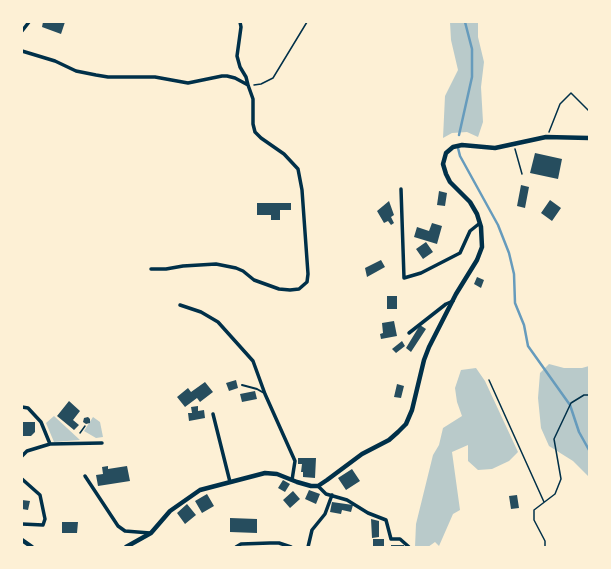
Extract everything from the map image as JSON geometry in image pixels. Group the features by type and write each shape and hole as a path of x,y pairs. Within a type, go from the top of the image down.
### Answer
{"street":[{"path":"22,31 29,22"},
{"path":"151,269 216,264 236,268 243,271 254,280 279,289 299,289 307,282 308,274 302,190 298,169 284,154 255,132 252,124 253,98 237,56 241,26 240,22"},
{"path":"22,51 55,61 76,71 96,75 118,77 155,77 188,82 227,76 235,78 248,86"},
{"path":"126,547 151,533 170,512 200,490 257,474 268,473 281,475 311,486 318,486 362,454 389,440 404,426 414,405 426,354 453,301 480,254 482,242 480,222 470,202 450,182 444,166 445,156 450,149 458,146 490,148 514,145 546,137 589,138"},
{"path":"402,189 404,278 421,273 460,252 470,231 480,222"},
{"path":"409,332 446,304 453,301"},
{"path":"180,305 201,312 218,322 253,361 265,394 295,461 292,480"},
{"path":"22,407 28,408 41,422 50,444"},
{"path":"213,414 230,482"},
{"path":"22,456 27,451 50,444 102,443"},
{"path":"85,476 118,526 125,531 151,533"},
{"path":"22,479 40,495 45,519 43,525 22,524"},
{"path":"318,486 325,493 351,502 370,514 386,520 391,539 400,539 409,547"},
{"path":"308,547 312,530 325,514 332,495"},
{"path":"22,540 32,547"},
{"path":"236,547 244,544 279,543 292,547"}],"lane":[{"path":"242,385 258,389 265,394"}],"path":[{"path":"248,86 261,84 272,78 308,22"},
{"path":"546,137 560,104 571,93 589,111"},
{"path":"514,145 522,174"},
{"path":"489,380 544,502"},
{"path":"545,547 545,540 534,520 534,510 555,494 561,479 554,439 571,403 584,395 589,396"},
{"path":"80,433 86,426"}],"shaded area":[{"path":"450,22 478,22 478,37 484,62 481,87 483,122 478,137 467,132 452,133 443,138 445,96 458,70 451,40"},
{"path":"549,364 564,368 582,368 589,366 589,477 573,461 549,446 541,428 538,398 540,373"},
{"path":"476,368 485,381 518,452 509,461 492,469 478,470 468,461 468,445 452,452 460,510 453,514 439,546 435,542 428,547 415,547 416,524 433,455 439,445 443,428 462,416 457,402 455,388 461,370"},
{"path":"54,416 80,440 54,442 46,423"},
{"path":"93,417 100,422 103,437 96,438 84,431"}],"building":[{"path":"43,22 65,22 61,34 42,27"},
{"path":"535,153 562,159 558,179 530,173"},
{"path":"521,185 529,187 525,208 517,206"},
{"path":"439,191 447,193 445,206 437,205"},
{"path":"550,200 561,208 552,221 541,213"},
{"path":"389,201 394,215 391,217 394,223 391,225 388,221 384,223 377,211"},
{"path":"257,203 291,203 291,210 280,210 280,220 271,220 271,215 257,215"},
{"path":"432,223 442,226 437,244 414,237 417,227 429,231"},
{"path":"426,242 433,252 423,259 416,249"},
{"path":"381,260 385,267 367,277 365,268"},
{"path":"477,277 484,280 481,288 474,284"},
{"path":"387,296 397,296 397,309 387,309"},
{"path":"394,321 397,336 381,339 380,334 383,333 382,323"},
{"path":"420,325 426,329 411,352 406,348"},
{"path":"402,341 405,346 396,353 392,349"},
{"path":"236,380 238,388 229,391 226,383"},
{"path":"205,382 213,392 200,402 197,398 185,407 177,397 188,388 191,392"},
{"path":"397,384 404,386 401,398 394,397"},
{"path":"255,391 257,399 242,402 240,394"},
{"path":"69,401 80,411 73,420 79,425 74,430 57,416"},
{"path":"198,406 198,411 204,410 205,418 189,421 188,413 192,413 191,407"},
{"path":"88,417 90,419 90,423 86,424 83,422 84,418"},
{"path":"22,422 35,422 35,432 31,436 22,436"},
{"path":"298,458 316,458 315,478 303,477 303,472 301,472 302,464 298,464"},
{"path":"108,466 108,469 127,466 130,481 98,486 96,475 103,474 102,467"},
{"path":"352,469 360,481 346,490 338,478"},
{"path":"283,480 290,484 285,492 278,488"},
{"path":"309,490 320,494 316,504 305,499"},
{"path":"293,491 300,499 290,508 283,500"},
{"path":"207,494 214,506 202,513 195,501"},
{"path":"517,495 519,508 511,509 509,496"},
{"path":"22,500 30,501 28,510 22,509"},
{"path":"332,502 353,505 351,512 342,510 341,514 330,512"},
{"path":"187,504 196,515 185,524 177,513"},
{"path":"230,518 257,519 257,533 230,532"},
{"path":"371,519 379,521 379,537 372,538"},
{"path":"62,522 78,522 77,533 62,533"},
{"path":"373,539 384,539 384,547 373,547"},
{"path":"391,545 404,545 404,547 391,547"}],"waterway":[{"path":"459,135 472,77 472,49 465,22"},
{"path":"458,148 460,156 498,225 509,253 514,274 515,303 524,325 528,346 570,405 579,432 589,450"}]}
